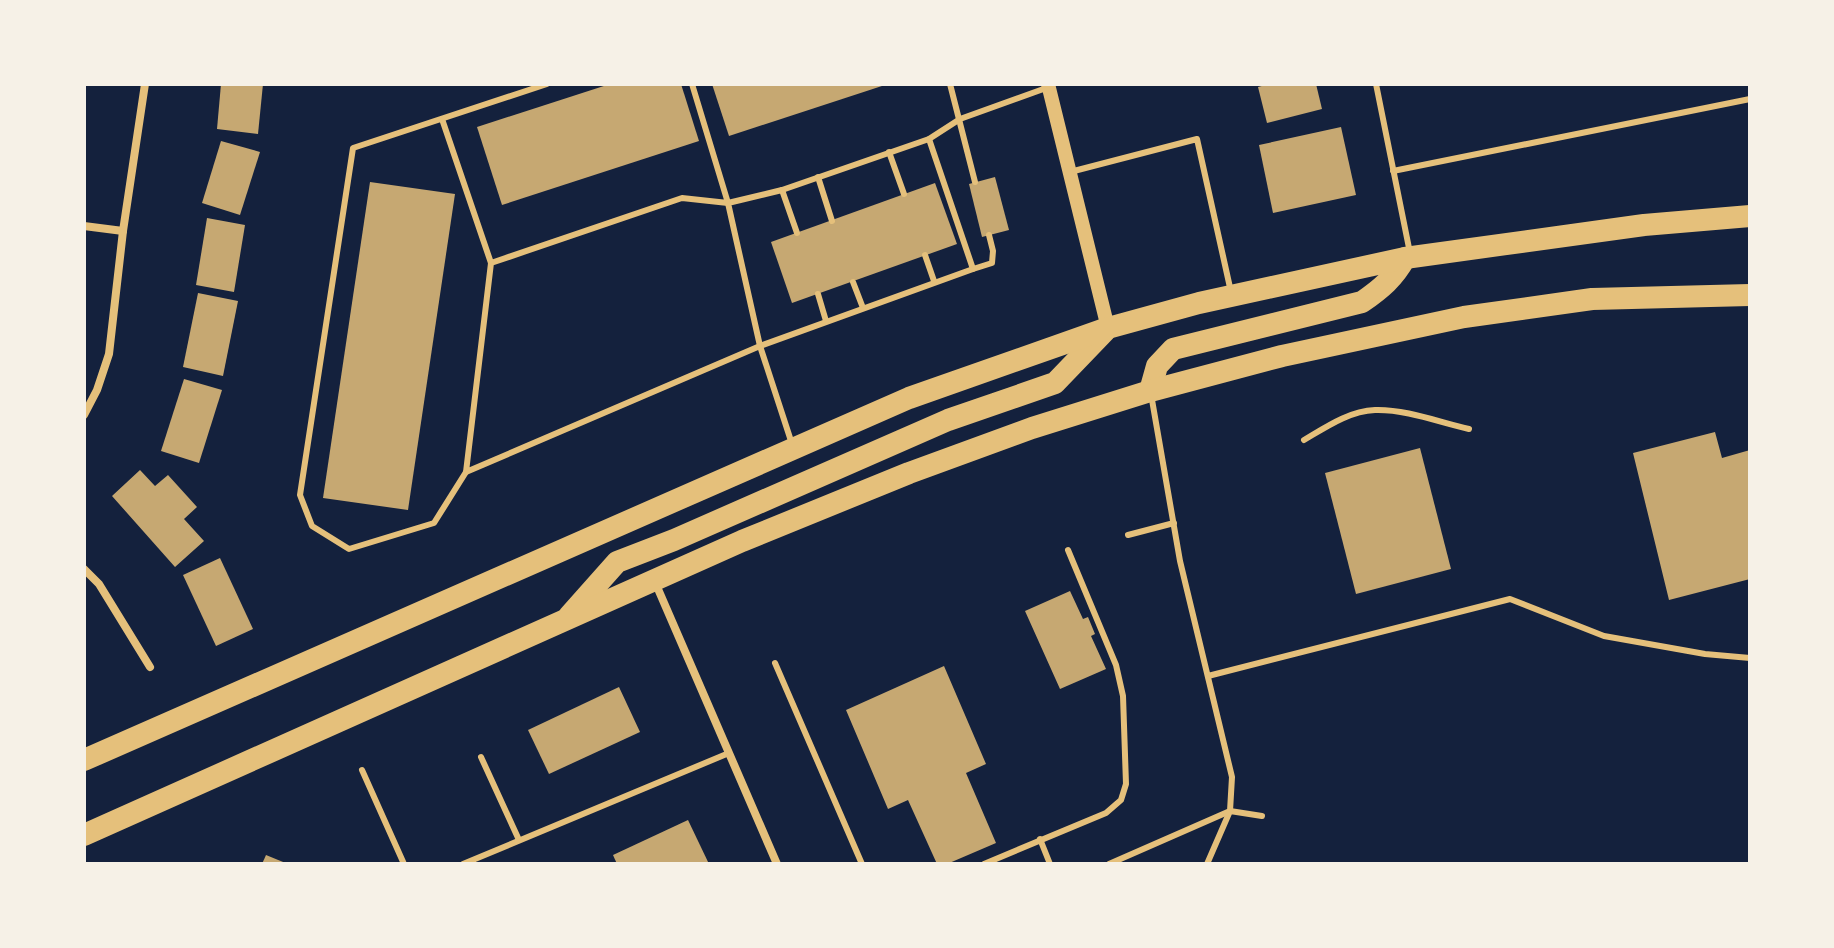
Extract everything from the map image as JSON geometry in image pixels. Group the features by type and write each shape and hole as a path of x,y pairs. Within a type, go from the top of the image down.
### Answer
{"highway":[{"path":"84,760 909,398 1108,328 1232,296 1408,257 1644,225 1750,216"},
{"path":"1150,391 1157,366 1173,349 1362,302 1382,289 1408,257"},
{"path":"84,835 742,541 909,473 1032,428 1150,391 1282,356 1464,317 1592,299 1750,295"},
{"path":"563,623 617,562 948,420 1055,383 1108,328"}],"street":[{"path":"84,415 97,390 109,354 145,84"},
{"path":"1049,86 1108,328"},
{"path":"84,226 123,231"},
{"path":"84,569 99,584 150,667"},
{"path":"655,582 777,864"}],"lane":[{"path":"442,119 491,263 466,472 434,523 349,549 312,526 300,495 353,148 547,84"},
{"path":"692,84 728,203 760,346 793,447"},
{"path":"950,84 975,182"},
{"path":"1376,84 1408,257"},
{"path":"491,263 682,198 728,203 782,190 929,139 960,119 1049,86"},
{"path":"1393,171 1750,99"},
{"path":"929,139 973,269"},
{"path":"1070,172 1197,139 1232,296"},
{"path":"889,152 904,194"},
{"path":"818,177 832,221"},
{"path":"782,190 797,233"},
{"path":"466,472 760,346 934,281 992,263 989,235"},
{"path":"925,255 934,281"},
{"path":"853,282 863,308"},
{"path":"818,294 826,321"},
{"path":"1150,391 1180,561 1232,777 1230,811 1207,864"},
{"path":"1304,440 1340,419 1374,410 1469,429"},
{"path":"1128,535 1174,523"},
{"path":"984,864 1106,813 1121,800 1126,784 1123,696 1116,665 1068,550"},
{"path":"1208,676 1510,599 1604,636 1705,654 1750,658"},
{"path":"775,663 862,864"},
{"path":"463,864 729,753"},
{"path":"481,757 519,840"},
{"path":"362,770 404,864"},
{"path":"1109,864 1230,811 1262,816"},
{"path":"1040,839 1050,864"}],"building":[{"path":"221,84 263,84 258,134 217,129"},
{"path":"610,84 681,84 699,141 502,205 477,127"},
{"path":"712,84 885,84 885,85 729,136"},
{"path":"1269,84 1316,84 1322,109 1267,123 1258,87"},
{"path":"1341,127 1356,195 1273,213 1259,145"},
{"path":"221,141 260,152 240,215 202,203"},
{"path":"995,177 1009,230 982,237 969,184"},
{"path":"370,182 455,194 408,510 323,498"},
{"path":"935,183 957,244 792,303 771,242"},
{"path":"207,218 245,225 234,292 196,285"},
{"path":"198,293 238,301 223,376 183,367"},
{"path":"184,379 222,390 199,463 161,451"},
{"path":"1715,432 1722,458 1750,450 1750,579 1669,600 1633,453"},
{"path":"1420,448 1451,569 1356,594 1325,473"},
{"path":"140,470 155,486 168,475 197,507 184,519 204,541 175,567 112,496"},
{"path":"220,558 253,629 216,646 183,575"},
{"path":"1070,591 1083,619 1088,617 1095,634 1091,636 1106,669 1060,689 1025,611"},
{"path":"944,666 986,764 966,773 996,843 947,864 937,864 908,800 888,809 846,710"},
{"path":"619,687 640,732 549,774 528,730"},
{"path":"688,820 709,864 617,864 613,855"},
{"path":"266,855 288,864 262,864"}]}
